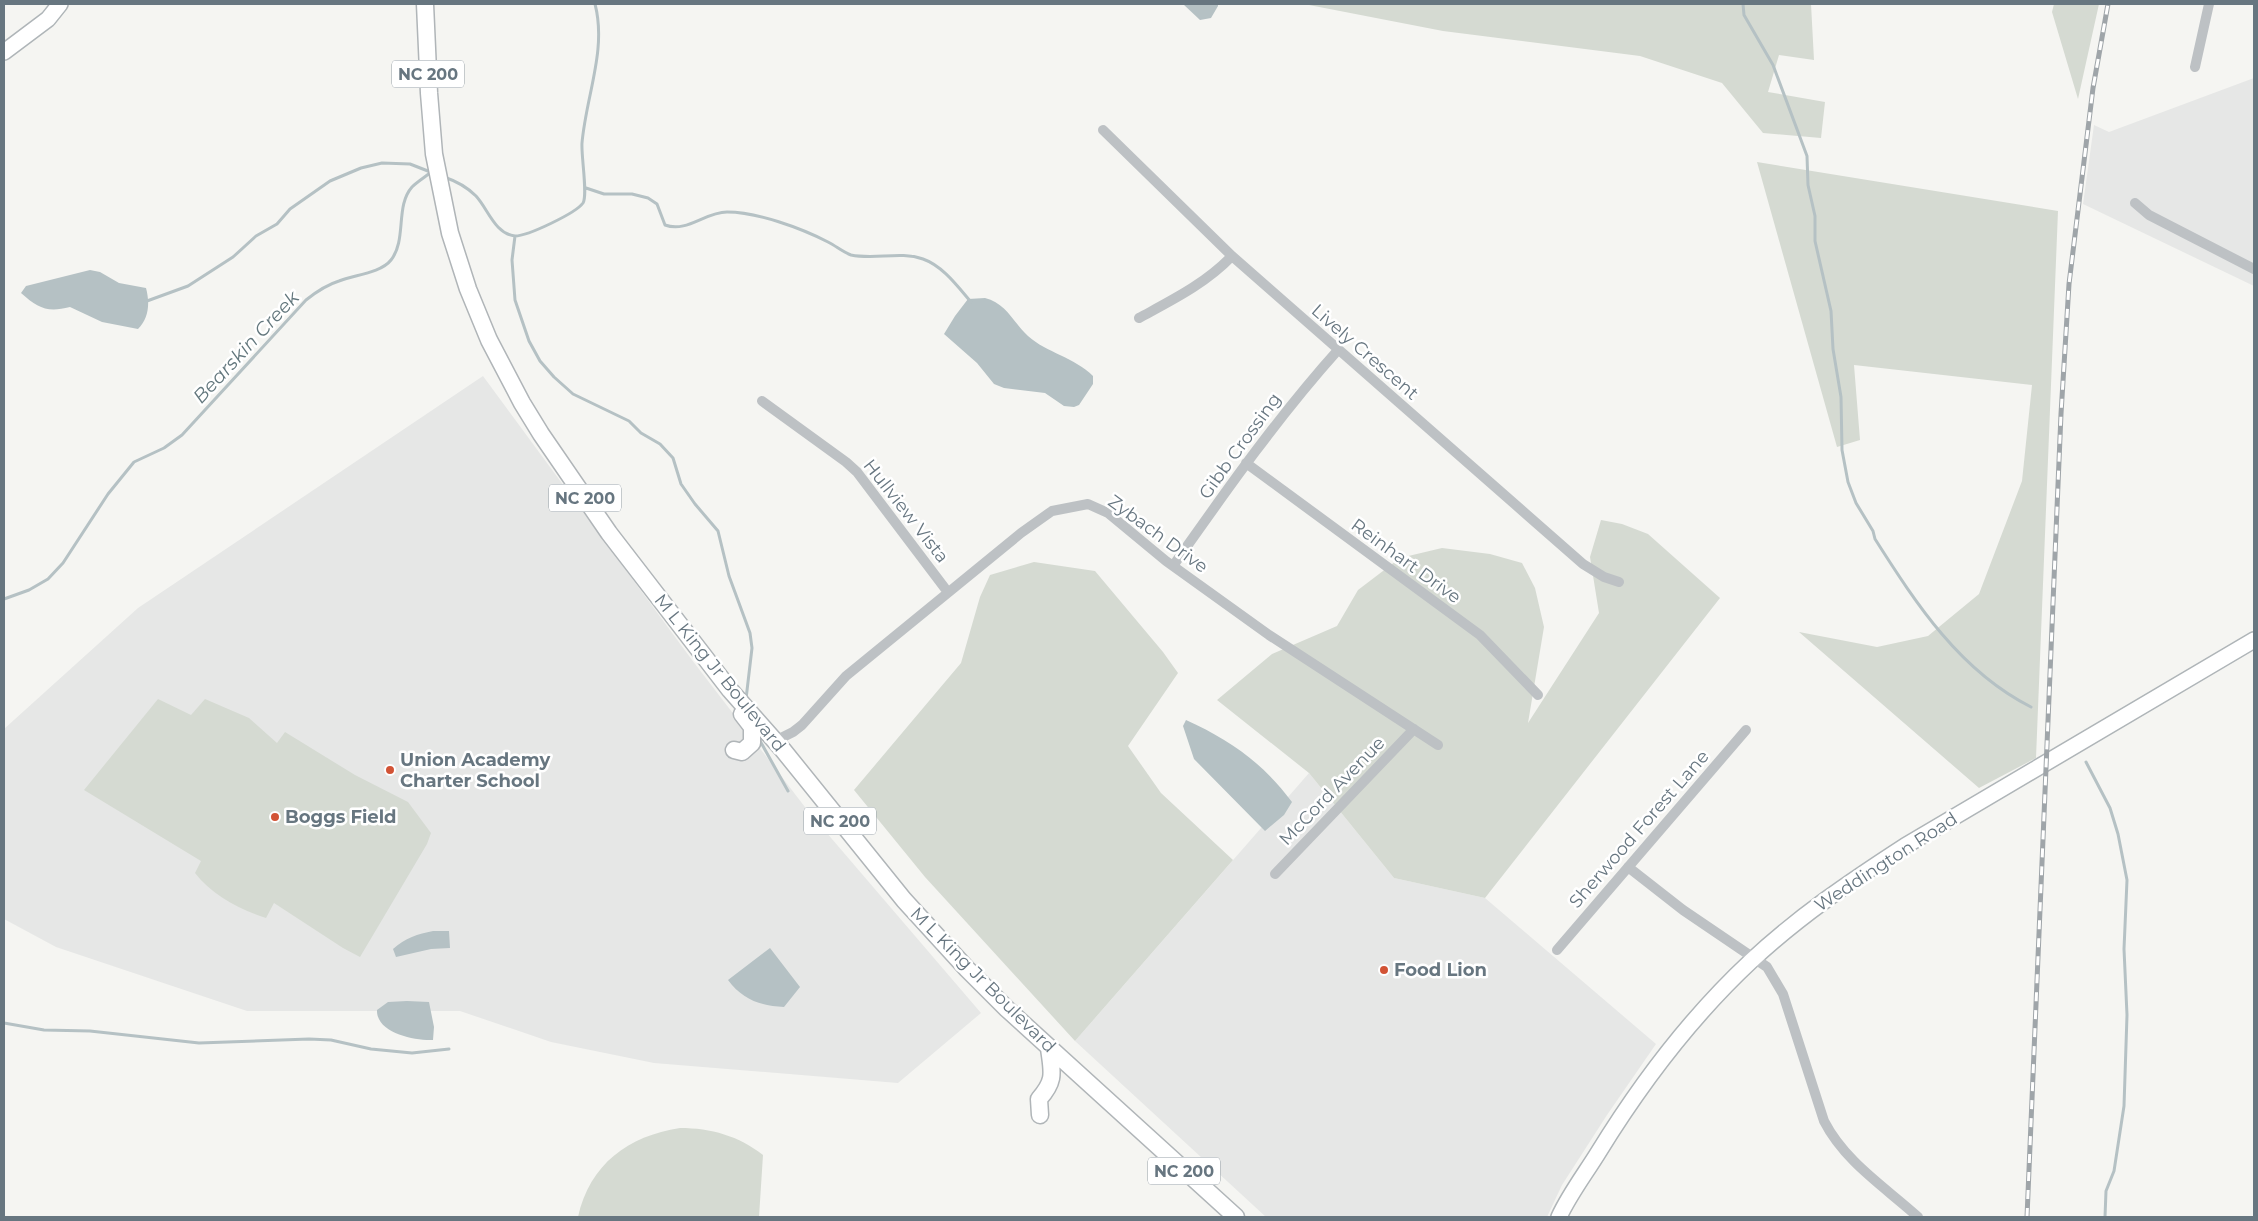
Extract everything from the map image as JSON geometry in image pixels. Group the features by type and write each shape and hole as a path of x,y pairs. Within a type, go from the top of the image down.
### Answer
{"main road":[{"path":"4,52 48,19 60,4"},
{"name":"M L King Jr Boulevard","path":"425,4 433,144 450,234 468,289 489,340 522,403 610,533 730,690 776,741 904,900 967,969 1049,1048 1236,1217"},
{"path":"610,533 630,569 752,727 752,743 742,752 734,750"},
{"name":"Weddington Road","path":"1559,1217 1622,1115 1664,1057 1702,1011 1753,959 1809,912 1851,881 1905,846 2254,640"},
{"path":"1040,1115 1039,1099 1049,1088 1052,1078 1049,1048"}],"street":[{"path":"2195,66 2209,4"},
{"name":"Lively Crescent","path":"1103,130 1232,256 1338,350 1583,564 1604,577 1619,582"},
{"path":"2135,203 2149,214 2254,269"},
{"path":"1139,318 1201,283 1216,273 1232,256"},
{"name":"Gibb Crossing","path":"1173,566 1297,395 1338,350"},
{"name":"Hullview Vista","path":"762,401 857,472 948,592"},
{"name":"Reinhart Drive","path":"1246,463 1480,635 1538,695"},
{"name":"Zybach Drive","path":"776,741 802,725 846,676 948,592 1052,511 1088,504 1108,513 1173,566 1269,635 1438,745"},
{"name":"McCord Avenue","path":"1275,874 1414,729"},
{"name":"Sherwood Forest Lane","path":"1557,950 1746,730"},
{"path":"1628,867 1683,910 1767,967 1783,994 1821,1113 1832,1136 1856,1164 1918,1217"}],"shaded area":[{"path":"1183,4 1218,4 1218,6 1211,18 1200,20"},
{"path":"1245,4 1811,4 1814,60 1779,55 1768,92 1825,102 1821,138 1763,133 1722,83 1640,56 1443,31 1309,5"},
{"path":"2054,4 2099,4 2078,99 2052,12"},
{"path":"2254,78 2254,286 2083,204 2094,125 2109,132"},
{"path":"1757,162 2058,211 2036,758 1979,788 1799,632 1877,647 1928,636 1979,594 2022,481 2032,385 1854,365 1860,440 1837,447"},
{"path":"90,270 100,272 119,283 146,288 148,310 142,325 138,329 102,322 70,307 62,309 43,308 21,293 26,286"},
{"path":"985,298 992,300 1004,309 1035,342 1078,364 1093,376 1093,384 1079,405 1074,407 1064,406 1045,393 1004,388 994,384 977,363 944,334 968,299"},
{"name":"Union Academy Charter School","path":"483,376 692,660 808,811 981,1013 898,1083 654,1063 551,1042 460,1011 247,1011 56,947 4,919 4,729 138,608"},
{"path":"1601,520 1622,524 1648,534 1720,598 1485,898 1394,878 1309,773 1217,700 1272,654 1337,626 1358,590 1400,558 1442,548 1490,554 1522,563 1535,588 1544,627 1528,723 1599,613 1590,557"},
{"path":"1034,562 1095,571 1163,652 1178,673 1128,746 1161,793 1233,860 1075,1041 925,877 854,790 961,663 980,597 990,575"},
{"name":"Boggs Field","path":"158,699 191,715 205,699 249,718 277,743 285,732 355,775 408,802 431,833 427,844 360,957 274,903 266,918 246,911 227,900 209,888 195,873 201,861 84,790"},
{"path":"1186,720 1231,744 1257,764 1292,802 1284,815 1265,831 1194,759 1183,726"},
{"path":"1309,773 1394,878 1485,898 1656,1044 1562,1185 1547,1217 1266,1217 1075,1041"},
{"path":"433,931 449,931 450,948 431,949 396,957 393,949 402,942"},
{"path":"770,948 800,987 784,1007 767,1005 752,1000 733,987 728,980"},
{"path":"388,1002 429,1002 434,1027 433,1040 417,1039 398,1034 383,1025 378,1018 377,1010"},
{"path":"680,1128 724,1134 754,1148 763,1155 759,1217 578,1217 592,1182 614,1156 644,1138"}],"waterway":[{"name":"Bearskin Creek","path":"444,177 453,180 473,193 497,226 502,231 515,236 551,223 583,203 585,192 582,143 599,39 595,4"},
{"path":"1743,4 1744,15 1773,65 1807,156 1808,185 1815,216 1815,241 1831,311 1833,349 1841,397 1842,450 1848,482 1856,503 1891,564 1924,612 1942,634 1983,675 2031,707"},
{"path":"147,301 188,286 233,257 256,236 277,224 290,209 330,181 361,168 382,163 410,164 433,173"},
{"name":"Bearskin Creek","path":"4,599 29,590 48,579 63,563 108,494 134,462 164,448 182,435 306,300 330,285 374,271 387,264 396,252 399,243 402,213 407,195 412,187 430,173"},
{"path":"586,188 604,194 632,194 648,198 657,204 665,225 673,227 719,213 739,213 792,226 851,255 869,257 905,256 923,259 944,272 971,302"},
{"path":"515,236 512,260 515,300 529,341 540,361 573,394 629,421 641,433 660,444 673,458 681,484 718,531 729,576 750,633 752,648 746,699"},
{"path":"759,739 788,791"},
{"path":"2086,762 2110,808 2118,834 2127,880 2124,949 2127,1015 2124,1106 2114,1171 2106,1191 2105,1217"},
{"path":"4,1023 44,1030 90,1031 199,1043 309,1039 331,1040 371,1049 412,1053 449,1049"}],"railway":[{"path":"2027,1217 2061,414 2069,284 2093,88 2108,4"}],"place":[{"name":"Union Academy Charter School","path":"390,770"},
{"name":"Boggs Field","path":"275,817"},
{"name":"Food Lion","path":"1384,970"}]}
